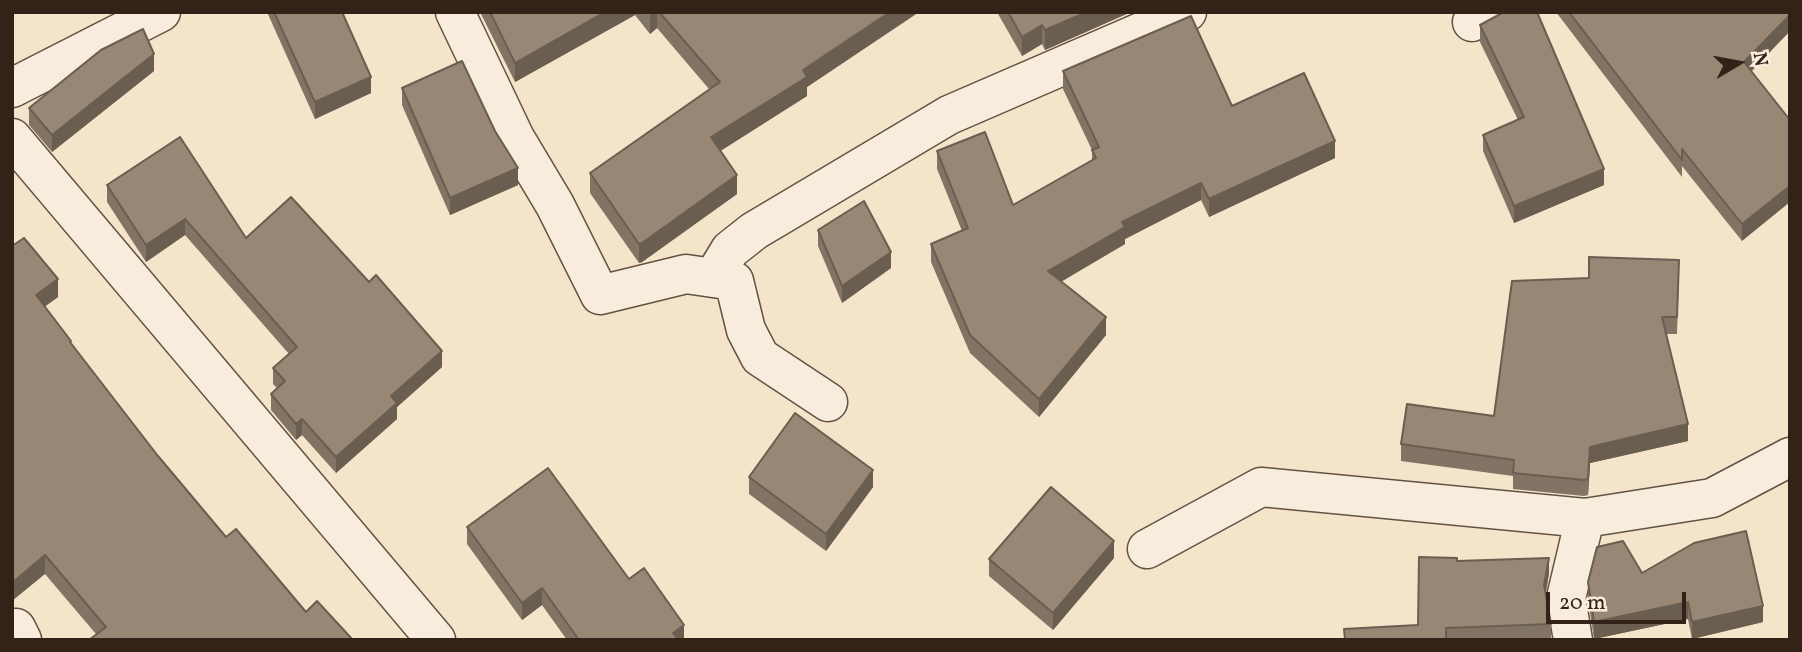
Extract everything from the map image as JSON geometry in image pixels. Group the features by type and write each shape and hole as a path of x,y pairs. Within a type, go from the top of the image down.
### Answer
{"street":[{"path":"12,88 161,12"},
{"path":"455,12 515,138 555,205 600,295 686,274 734,281 746,330 761,357 828,402"},
{"path":"713,278 730,250 754,231 938,121 1187,12"},
{"path":"12,138 436,640"},
{"path":"1147,549 1261,487 1585,518 1712,498 1790,457"},
{"path":"1573,640 1566,598 1585,518"}],"building":[{"path":"274,12 342,12 371,77 315,102"},
{"path":"490,12 605,12 515,63"},
{"path":"659,12 890,12 803,70 807,77 711,137 737,175 639,244 590,173 720,82"},
{"path":"1008,12 1087,12 1045,30 1042,25 1022,37"},
{"path":"1504,12 1537,12 1604,169 1514,206 1483,135 1524,117 1480,25"},
{"path":"1569,12 1790,12 1744,62 1790,120 1790,186 1742,224 1682,149 1682,160"},
{"path":"1191,16 1232,106 1304,73 1335,141 1209,199 1201,183 1122,222 1125,227 1048,271 1106,317 1039,399 970,335 931,244 968,228 937,151 985,132 1013,205 1096,158 1092,150 1099,147 1063,71"},
{"path":"143,29 154,54 52,135 29,108 101,50"},
{"path":"462,61 495,131 518,168 450,198 402,88"},
{"path":"180,137 246,238 291,197 369,282 376,275 442,351 391,396 397,403 336,457 302,419 296,424 271,394 285,381 273,368 297,347 185,219 146,245 107,185"},
{"path":"864,201 891,252 842,286 818,230"},
{"path":"24,238 58,279 36,295 158,456 226,537 236,529 306,612 317,601 353,640 89,640 106,627 45,555 12,583 12,246"},
{"path":"1589,257 1679,260 1677,317 1662,317 1688,424 1590,447 1588,479 1584,480 1513,473 1514,460 1401,444 1407,404 1494,416 1512,281 1589,278"},
{"path":"795,413 873,470 826,534 749,477"},
{"path":"548,468 629,579 644,568 684,625 673,633 679,640 579,640 542,588 522,603 467,527"},
{"path":"1051,487 1114,541 1053,613 989,559"},
{"path":"1746,531 1763,606 1692,622 1688,602 1594,622 1588,582 1597,547 1623,541 1642,573 1694,543"},
{"path":"1419,557 1457,558 1457,561 1549,558 1544,585 1551,624 1446,628 1446,640 1345,640 1344,629 1418,625"}]}
